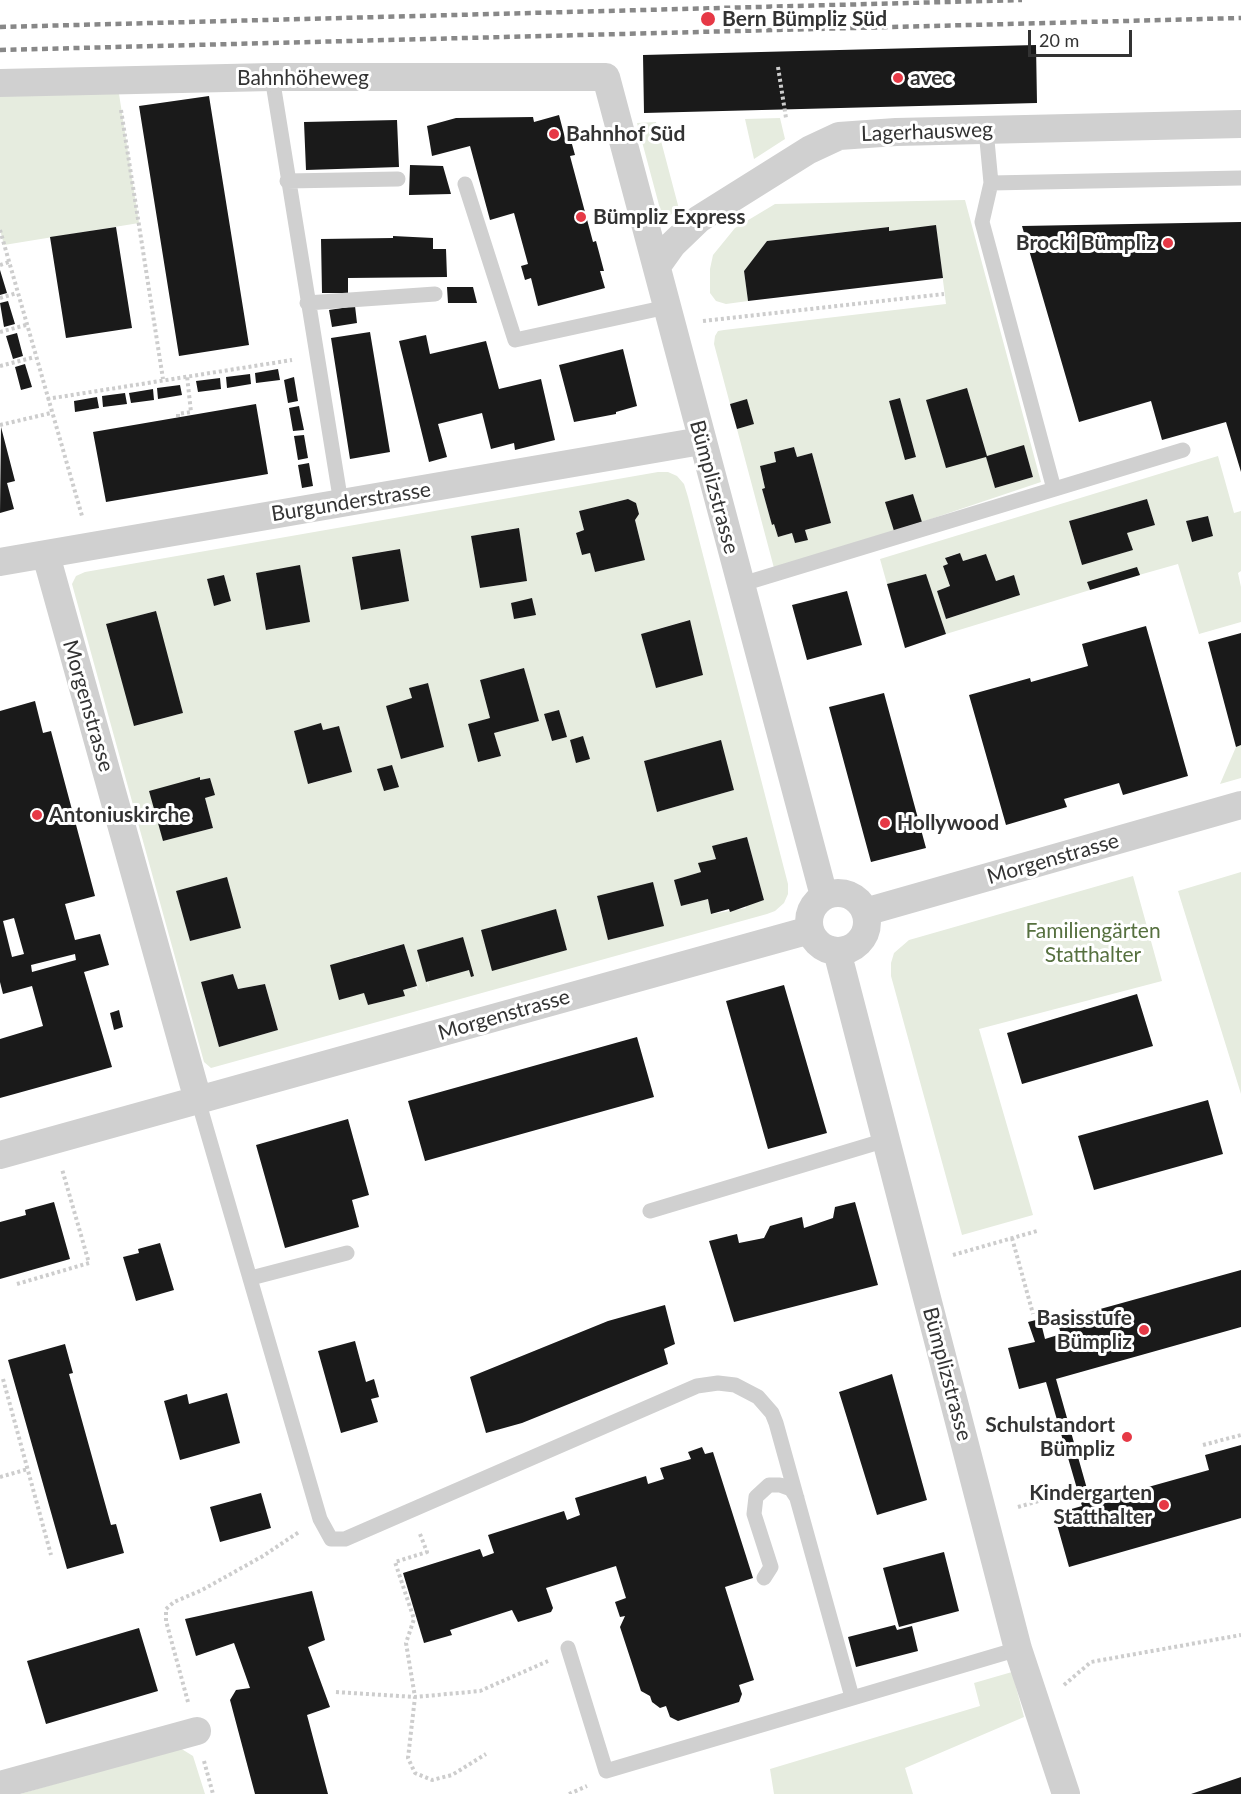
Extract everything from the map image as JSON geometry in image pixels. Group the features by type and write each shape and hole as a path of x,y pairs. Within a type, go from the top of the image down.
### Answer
{"street":[{"name":"Bahnhöheweg","path":"0,84 272,77 606,77"},
{"name":"Bümplizstrasse","path":"606,77 739,585 824,896"},
{"name":"Lagerhausweg","path":"657,266 672,245 699,219 823,141 852,134 1241,124"},
{"name":"Burgunderstrasse","path":"0,562 701,441"},
{"name":"Morgenstrasse","path":"46,555 198,1100"},
{"name":"Morgenstrasse","path":"865,912 1241,805"},
{"path":"845,894 858,901 865,912 867,922 863,937 852,948 837,951 820,945 810,930 810,912 824,896 845,894"},
{"name":"Morgenstrasse","path":"0,1155 810,930"},
{"name":"Bümplizstrasse","path":"837,951 1018,1649 1066,1794"},
{"path":"0,1785 197,1731"}],"lane":[{"path":"272,77 340,503"},
{"path":"986,130 991,183 982,222 1054,489"},
{"path":"991,183 1241,178"},
{"path":"287,181 398,179"},
{"path":"465,184 515,340 667,307"},
{"path":"308,303 435,294"},
{"path":"739,585 1183,450"},
{"path":"198,1100 320,1519 331,1539 345,1539 684,1391 718,1383 743,1388 758,1397 772,1413 799,1500 852,1697"},
{"path":"650,1211 886,1140"},
{"path":"251,1278 347,1253"},
{"path":"764,1578 771,1568 754,1514 756,1497 769,1485 780,1485 791,1490 799,1500"},
{"path":"568,1648 606,1771 1018,1649"}],"path":[{"path":"778,67 786,118"},
{"path":"117,81 163,379"},
{"path":"0,230 89,546"},
{"path":"0,264 9,262"},
{"path":"0,298 17,293"},
{"path":"700,322 944,294"},
{"path":"0,332 26,325"},
{"path":"0,366 35,357"},
{"path":"47,399 297,359"},
{"path":"178,417 178,414 191,412 187,376"},
{"path":"0,424 51,413"},
{"path":"17,1284 89,1263 63,1171"},
{"path":"953,1255 1037,1231"},
{"path":"1011,1238 1033,1314"},
{"path":"3,1379 51,1555"},
{"path":"1203,1446 1241,1435"},
{"path":"0,1477 28,1469"},
{"path":"1018,1507 1077,1490"},
{"path":"197,1731 166,1621 166,1609 174,1602 263,1556 320,1519"},
{"path":"420,1532 427,1552 395,1562 414,1619 405,1643 415,1697 408,1758 415,1773 432,1780 452,1775 486,1754"},
{"path":"1033,1695 1066,1684 1091,1662 1241,1635"},
{"path":"336,1692 415,1697 480,1691 546,1663 568,1648"}],"green space":[{"path":"117,81 139,223 4,245 0,230 0,83"},
{"path":"780,118 785,139 754,159 745,119"},
{"path":"656,122 679,209 663,220 637,123"},
{"path":"965,200 1041,482 922,522 913,494 886,502 894,531 774,568 737,429 753,424 747,399 730,404 714,344 718,331 946,304 936,226 889,231 888,227 767,241 744,271 748,301 726,304 716,301 710,293 710,269 713,255 735,228 775,204","holes":["900,398 916,457 906,460 889,401","1024,446 1033,477 995,488 986,457","794,447 797,457 812,453 831,523 805,530 807,539 792,533 778,537 774,524 772,524 762,489 765,488 760,466 776,462 774,452"]},
{"path":"1218,456 1234,513 1241,511 1241,571 1238,573 1241,587 1241,622 1199,634 1178,564 1139,575 1087,583 1090,590 946,634 926,575 887,584 880,559","holes":["1147,499 1155,525 1127,533 1132,550 1082,565 1069,521","1208,516 1213,536 1192,542 1186,521","960,553 963,561 986,554 996,581 1014,576 1020,595 946,619 937,591 950,586 944,566 948,564 946,557"]},
{"path":"658,472 668,472 677,476 684,484 688,497 788,884 788,894 784,903 775,911 767,914 211,1068 204,1062 72,584 76,576 85,572","holes":["628,499 636,503 635,520 645,559 595,572 590,553 582,555 576,533 584,530 579,511","518,528 527,581 480,588 471,536","400,549 409,601 361,610 352,557","300,566 310,622 266,630 256,574","224,575 231,601 214,606 207,579","155,611 183,713 135,726 106,625","689,620 703,674 656,688 641,634","524,668 538,721 494,733 501,756 479,762 468,724 490,718 480,680","428,683 444,747 401,759 412,698 410,688","559,710 567,737 552,741 544,715","321,724 323,730 339,726 352,772 309,784 294,731","720,741 734,790 657,812 644,761","200,778 200,780 210,778 214,795 205,798 213,828 163,841","747,837 764,900 746,905 746,908 712,914 708,899 681,906 674,880 701,872 699,863 716,859 713,846","177,891 241,928 190,941","597,897 663,926 608,940","556,910 567,950 493,970 481,930","463,937 428,981 429,989 418,950","404,944 418,991 415,987 403,990 404,996 368,1005 355,957","233,974 238,989 265,984 278,1030 219,1047 201,983"]},
{"path":"1241,745 1241,778 1220,784 1236,747"},
{"path":"1241,872 1241,1094 1178,891"},
{"name":"Familiengärten Statthalter","path":"1133,876 1162,981 979,1029 1033,1215 962,1235 891,976 894,953 909,940"},
{"path":"1012,1672 1024,1717 905,1768 913,1794 774,1794 770,1769 980,1706 974,1683"},
{"path":"180,1748 193,1756 205,1794 20,1794"}],"building":[{"path":"1036,45 1037,103 644,113 643,55"},
{"path":"209,96 249,345 179,356 139,106"},
{"path":"559,115 565,138 570,137 575,155 570,156 593,242 596,241 604,271 600,271 605,288 538,306 531,278 525,280 521,266 528,264 514,213 490,220 470,146 432,156 427,126 456,118 533,117 534,122"},
{"path":"397,120 399,167 306,170 304,122"},
{"path":"410,165 443,166 451,194 409,195"},
{"path":"1241,222 1241,472 1226,422 1162,440 1151,401 1079,422 1022,226"},
{"path":"936,225 943,278 748,301 744,271 767,241 889,227 889,231"},
{"path":"116,227 132,328 66,338 50,237"},
{"path":"393,236 433,238 433,249 446,249 447,277 348,278 348,293 322,293 321,239 393,238"},
{"path":"0,270 7,293 0,295"},
{"path":"447,287 473,287 477,303 448,303"},
{"path":"8,301 15,324 4,327 0,303"},
{"path":"355,306 357,323 332,327 329,310"},
{"path":"370,332 390,452 350,459 331,338"},
{"path":"17,333 23,356 13,359 6,336"},
{"path":"426,335 430,354 486,341 499,389 541,379 555,440 515,450 514,443 491,449 482,413 438,424 447,457 429,462 399,341"},
{"path":"623,349 637,406 616,412 616,414 574,422 559,365"},
{"path":"25,364 32,387 21,390 15,367"},
{"path":"278,369 280,380 256,383 255,373"},
{"path":"250,374 251,384 227,388 226,377"},
{"path":"294,377 298,401 288,403 284,380"},
{"path":"220,378 221,389 198,392 196,381"},
{"path":"180,385 182,395 158,399 157,388"},
{"path":"967,388 987,456 1024,445 1033,477 995,488 986,457 946,468 926,400"},
{"path":"153,389 154,400 131,403 129,393"},
{"path":"125,393 127,404 103,407 102,396"},
{"path":"97,397 99,408 75,412 74,401"},
{"path":"900,398 916,457 905,460 889,401"},
{"path":"747,399 754,424 737,429 730,404"},
{"path":"256,404 268,474 106,502 93,432"},
{"path":"299,406 304,430 293,431 289,408"},
{"path":"1,427 15,481 7,483 14,509 0,513"},
{"path":"304,435 308,458 298,460 294,436"},
{"path":"794,447 797,457 812,453 831,523 805,530 808,540 795,543 792,533 778,537 774,524 772,525 762,489 765,488 760,466 776,462 774,452"},
{"path":"309,463 313,486 302,488 298,465"},
{"path":"913,494 922,522 894,531 885,502"},
{"path":"628,499 636,503 639,514 635,520 645,560 595,572 590,553 582,555 576,533 584,530 579,511"},
{"path":"1147,499 1155,525 1127,533 1133,550 1082,565 1069,521"},
{"path":"1208,516 1213,536 1192,542 1186,521"},
{"path":"519,528 527,581 480,588 471,536"},
{"path":"400,549 409,601 361,610 352,557"},
{"path":"960,553 963,561 986,554 996,581 1014,575 1020,595 946,619 937,591 950,586 943,566 948,564 945,558"},
{"path":"300,565 310,622 266,630 256,573"},
{"path":"1137,567 1140,575 1090,590 1087,582"},
{"path":"926,574 946,634 905,648 887,584"},
{"path":"224,575 231,601 214,606 207,579"},
{"path":"847,591 862,645 807,660 792,605"},
{"path":"532,598 536,615 514,619 511,603"},
{"path":"156,611 183,713 134,726 106,624"},
{"path":"690,620 703,675 656,688 641,634"},
{"path":"1146,626 1188,776 1123,795 1119,783 1064,799 1067,807 1006,825 969,695 1030,678 1031,682 1088,666 1082,644"},
{"path":"1241,633 1241,745 1236,747 1208,642"},
{"path":"524,668 539,721 494,733 501,756 478,762 468,724 490,718 480,680"},
{"path":"428,683 444,747 401,759 386,706 412,698 409,688"},
{"path":"884,693 926,848 871,862 829,707"},
{"path":"35,701 43,733 51,731 95,896 65,904 75,940 100,934 109,965 84,972 112,1067 0,1098 0,1039 43,1026 32,986 3,994 0,982 0,711","holes":["14,918 24,954 12,957 3,921","75,954 76,960 32,972 31,965"]},
{"path":"559,710 567,737 552,741 544,714"},
{"path":"321,723 323,730 339,726 352,772 308,784 294,731"},
{"path":"583,736 590,759 576,763 570,740"},
{"path":"721,740 734,790 657,812 644,761"},
{"path":"392,765 399,787 384,791 377,769"},
{"path":"200,777 200,780 210,778 215,795 205,798 213,828 163,841 149,791"},
{"path":"747,837 764,900 730,912 729,909 711,914 708,899 681,906 674,880 701,872 698,863 716,859 712,846"},
{"path":"227,877 241,928 190,941 176,891"},
{"path":"653,882 664,926 608,940 597,896"},
{"path":"556,909 567,950 492,971 481,930"},
{"path":"463,937 474,976 471,977 469,970 426,982 417,950"},
{"path":"404,944 417,986 403,990 405,996 368,1005 364,993 339,1000 330,965"},
{"path":"233,974 238,989 265,984 278,1030 219,1047 201,982"},
{"path":"784,985 827,1133 768,1149 726,1001"},
{"path":"1137,994 1153,1046 1022,1084 1007,1033"},
{"path":"119,1010 123,1027 114,1030 110,1013"},
{"path":"637,1037 654,1097 425,1161 408,1101"},
{"path":"1208,1100 1223,1154 1094,1190 1078,1136"},
{"path":"348,1119 369,1195 352,1200 359,1227 285,1248 256,1145"},
{"path":"54,1202 70,1259 0,1279 0,1222 26,1215 25,1210"},
{"path":"855,1202 878,1285 734,1322 709,1241 737,1234 739,1243 764,1238 770,1226 802,1217 804,1228 833,1218 835,1207"},
{"path":"160,1243 174,1290 136,1301 123,1257 139,1253 138,1249"},
{"path":"1241,1270 1241,1327 1056,1379 1091,1503 1209,1470 1205,1455 1241,1445 1241,1518 1069,1567 1054,1514 1082,1506 1046,1382 1019,1389 1008,1348 1035,1342 1028,1322 1040,1319 1045,1339 1061,1334 1057,1321"},
{"path":"665,1305 675,1344 664,1349 668,1364 522,1423 486,1433 470,1377 608,1321"},
{"path":"355,1341 366,1382 374,1379 379,1397 371,1399 378,1422 341,1433 318,1351"},
{"path":"65,1344 73,1373 69,1374 111,1525 116,1524 124,1553 67,1569 8,1360"},
{"path":"892,1374 927,1500 877,1515 839,1392"},
{"path":"227,1393 240,1443 180,1460 164,1401 187,1394 189,1404"},
{"path":"702,1447 705,1454 713,1452 753,1578 725,1587 754,1680 739,1685 742,1694 739,1702 678,1721 670,1717 666,1706 660,1708 652,1702 650,1696 641,1691 620,1627 625,1616 620,1617 615,1602 626,1598 616,1566 546,1588 553,1608 551,1612 518,1622 512,1610 450,1630 452,1635 424,1643 403,1573 480,1549 483,1557 494,1553 488,1535 564,1511 567,1520 580,1515 575,1498 646,1476 648,1484 664,1479 660,1468 691,1459 688,1452"},
{"path":"261,1493 271,1528 220,1542 210,1507"},
{"path":"944,1552 959,1611 899,1627 883,1568"},
{"path":"312,1591 325,1640 308,1647 330,1707 307,1715 328,1794 255,1794 230,1700 236,1690 250,1688 234,1643 196,1656 185,1619"},
{"path":"895,1625 897,1630 912,1626 918,1651 856,1667 848,1637"},
{"path":"139,1628 158,1691 46,1724 27,1661"},
{"path":"1241,1777 1241,1794 1191,1794"}],"railway":[{"path":"0,27 1022,0"},
{"path":"0,50 1241,18"}],"place":[{"name":"Bern Bümpliz Süd","path":"708,19"},
{"name":"avec","path":"898,78"},
{"name":"Bahnhof Süd","path":"554,134"},
{"name":"Bümpliz Express","path":"581,217"},
{"name":"Brocki Bümpliz","path":"1168,243"},
{"name":"Antoniuskirche","path":"37,815"},
{"name":"Hollywood","path":"885,823"},
{"name":"Basisstufe Bümpliz","path":"1144,1330"},
{"name":"Schulstandort Bümpliz","path":"1127,1437"},
{"name":"Kindergarten Statthalter","path":"1164,1505"}]}
